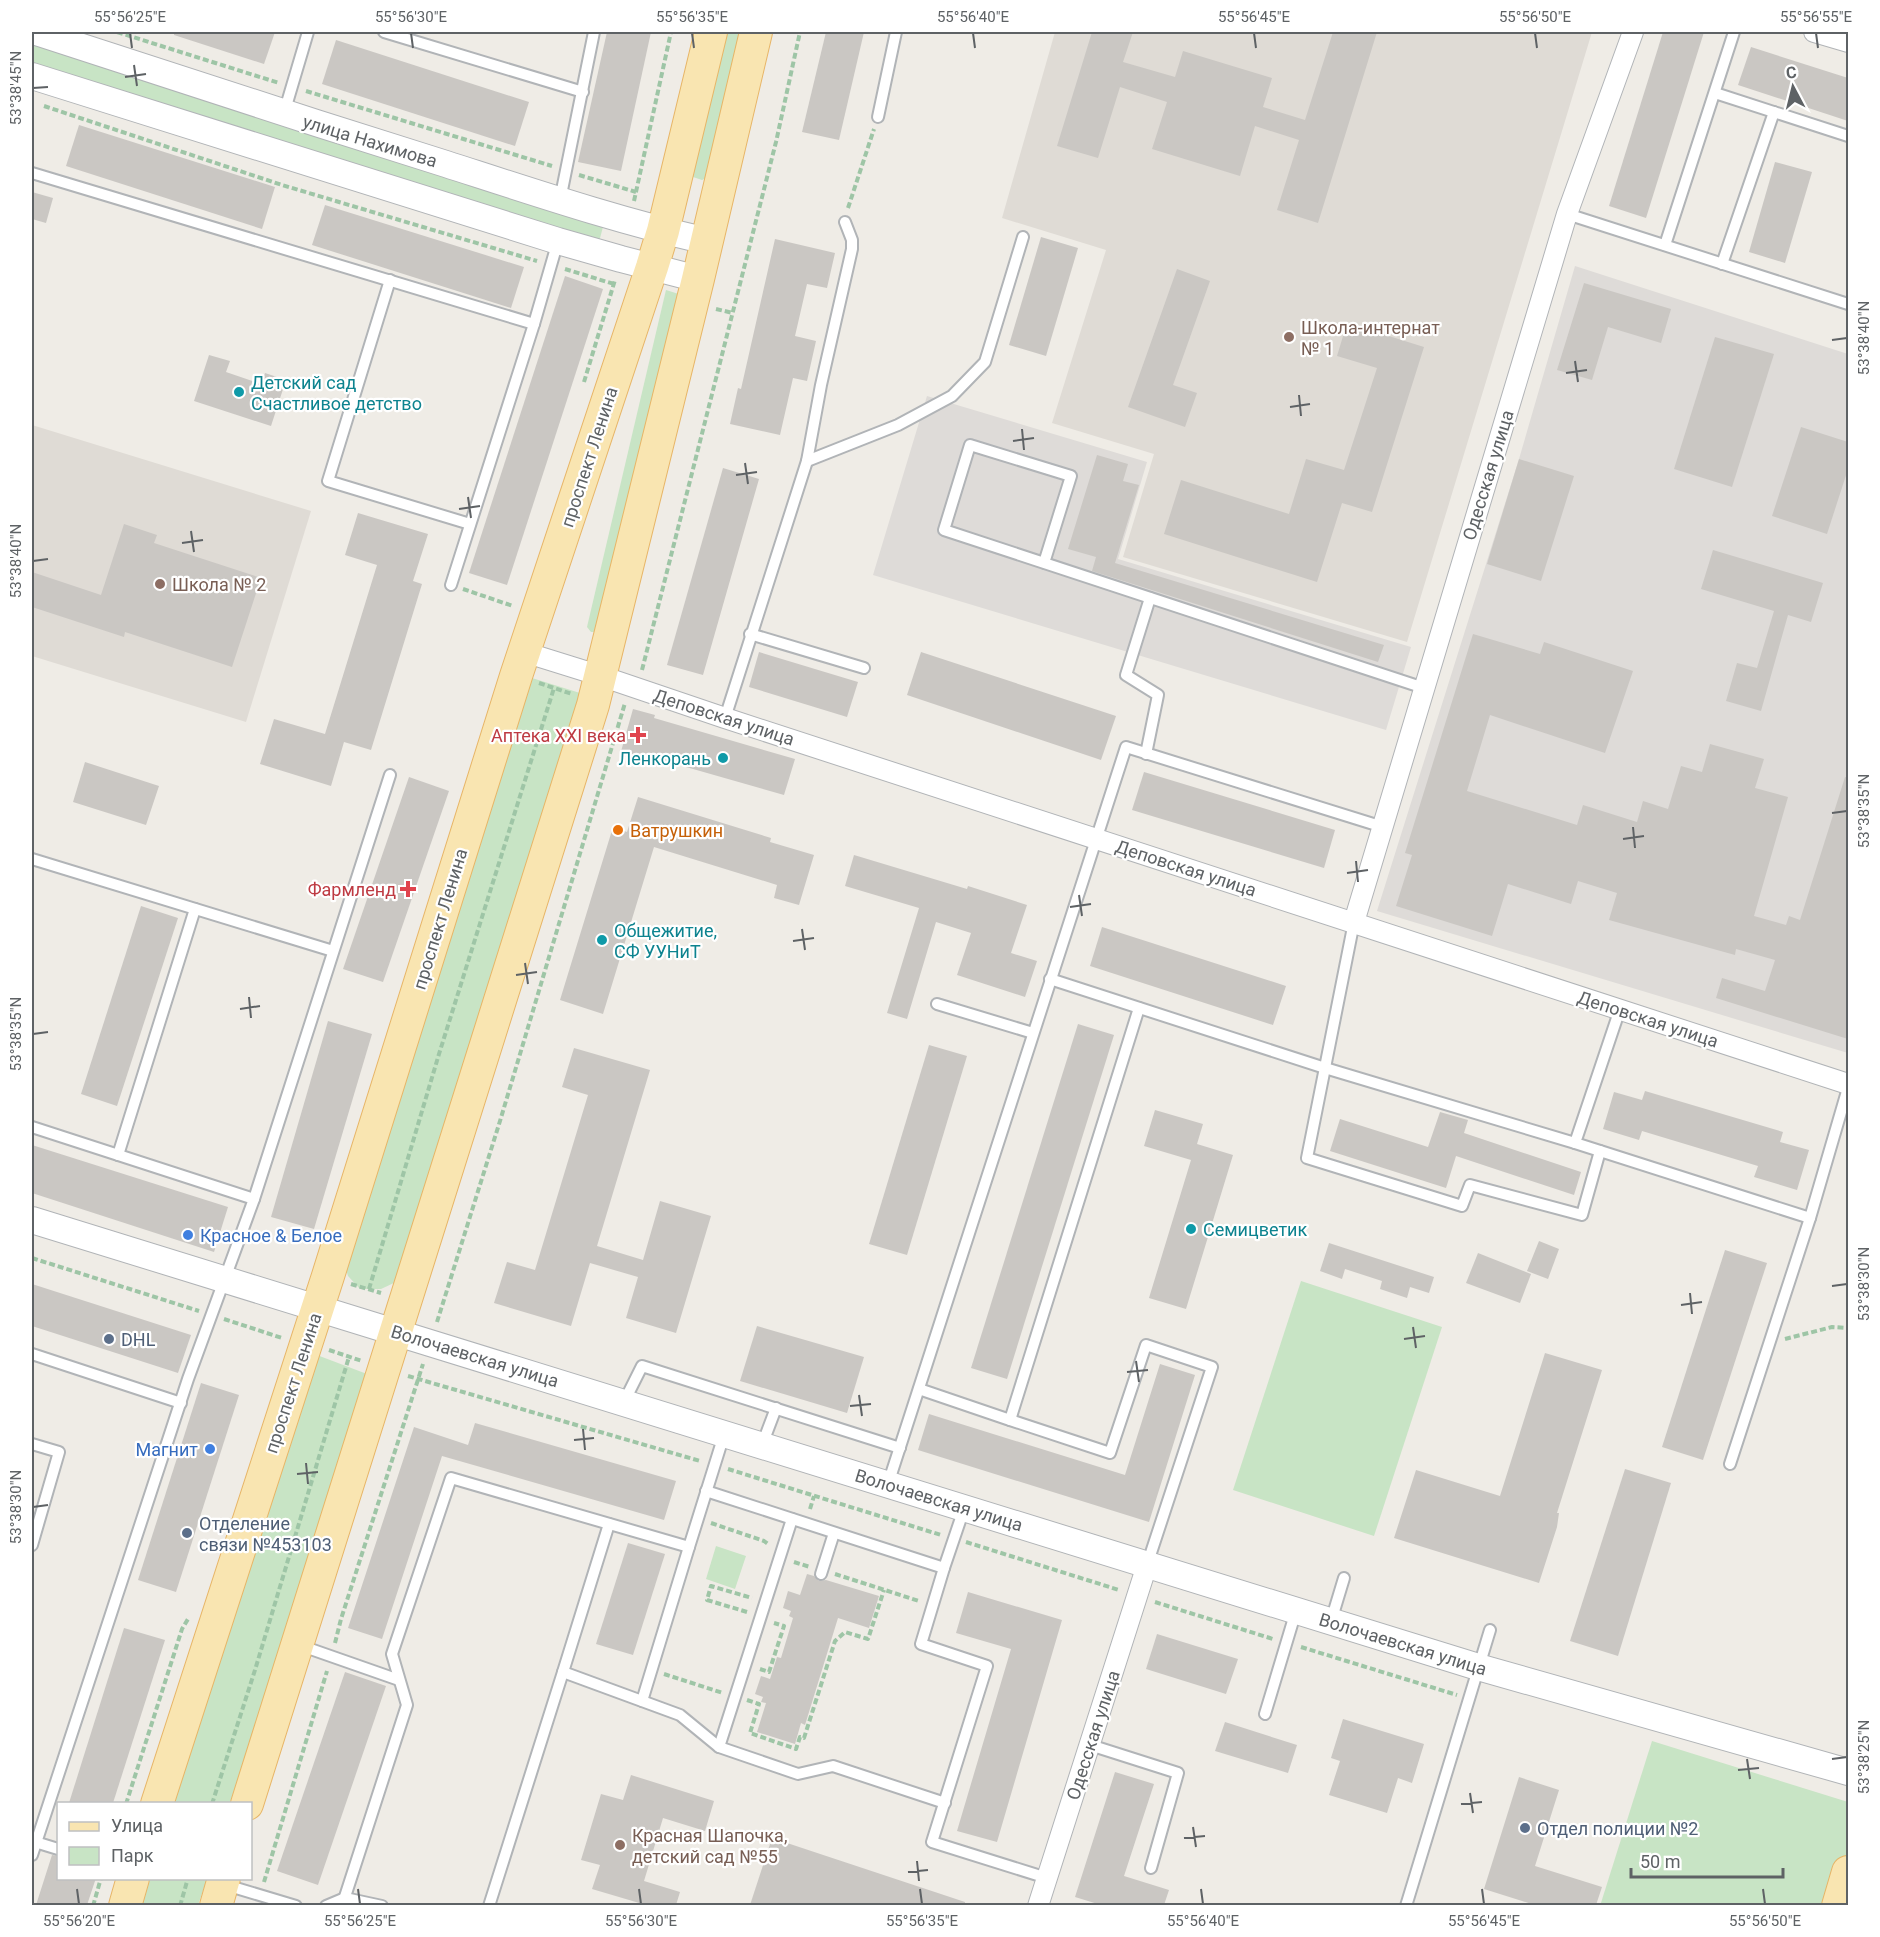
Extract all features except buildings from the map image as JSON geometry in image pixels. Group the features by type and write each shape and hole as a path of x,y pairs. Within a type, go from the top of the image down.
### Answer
{"main road":[{"name":"проспект Ленина","path":"157,1802 527,666 652,267 663,231 711,32"},
{"path":"247,1802 601,676 756,32"},
{"path":"1838,1905 1848,1872"},
{"path":"125,1905 132,1880"}],"street":[{"name":"улица Нахимова","path":"36,32 560,200 663,231 707,241"},
{"name":"Одесская улица","path":"1354,922 1567,214 1633,32"},
{"path":"1814,32 1848,42"},
{"path":"32,76 558,241 698,279"},
{"name":"Деповская улица","path":"527,666 601,676 1620,1009 1848,1086"},
{"name":"Волочаевская улица","path":"32,1220 1478,1667 1848,1772"},
{"name":"Одесская улица","path":"1044,1903 1047,1878 1147,1565"}],"lane":[{"path":"284,113 308,32"},
{"path":"384,32 583,92"},
{"path":"560,200 594,32"},
{"path":"878,117 896,32"},
{"path":"1665,245 1734,32"},
{"path":"1715,93 1848,136"},
{"path":"1722,264 1774,112"},
{"path":"32,173 534,324"},
{"path":"1567,214 1848,304"},
{"path":"725,718 807,461 820,385 852,249 852,240 845,222"},
{"path":"807,461 898,425 952,396 985,362 1023,237"},
{"path":"451,585 558,241"},
{"path":"390,280 328,481 470,524"},
{"path":"1044,563 1071,476 970,445 944,530 1150,598 1424,688"},
{"path":"1146,753 1158,695 1126,675 1150,598"},
{"path":"750,634 864,668"},
{"path":"888,1484 1126,747 1383,827"},
{"path":"32,1855 34,1841 181,1403 254,1199 390,774"},
{"path":"32,859 333,951"},
{"path":"118,1155 195,909"},
{"path":"1354,922 1307,1158 1462,1206 1470,1185 1582,1215 1600,1151"},
{"path":"1050,979 1325,1068 1575,1143 1810,1218"},
{"path":"937,1004 1033,1033"},
{"path":"1010,1420 1139,1008"},
{"path":"1575,1143 1620,1009"},
{"path":"1730,1464 1810,1218 1848,1086"},
{"path":"32,1127 254,1199"},
{"path":"919,1389 1110,1453 1146,1345 1212,1367 1147,1565"},
{"path":"32,1354 181,1403"},
{"path":"624,1402 642,1366 900,1448"},
{"path":"762,1445 776,1408"},
{"path":"642,1701 724,1433"},
{"path":"32,1444 58,1452 32,1545"},
{"path":"344,1902 407,1705 392,1654 451,1478 689,1547"},
{"path":"706,1491 944,1568"},
{"path":"964,1508 921,1644 987,1666 932,1842 1047,1878"},
{"path":"719,1747 792,1519"},
{"path":"489,1905 609,1524"},
{"path":"821,1572 834,1533"},
{"path":"1331,1622 1344,1578"},
{"path":"1265,1714 1297,1611"},
{"path":"1406,1905 1490,1630"},
{"path":"296,1644 399,1680"},
{"path":"563,1672 680,1715 719,1747 798,1774 833,1766 945,1803"},
{"path":"1090,1745 1178,1773 1150,1868"},
{"path":"34,1841 57,1849"},
{"path":"221,1889 260,1895 296,1905"},
{"path":"326,1905 344,1902 382,1905"}],"path":[{"path":"117,32 636,192"},
{"path":"634,202 671,32"},
{"path":"42,105 282,185 614,284"},
{"path":"845,222 878,117"},
{"path":"451,585 514,606"},
{"path":"527,666 554,688 574,694"},
{"path":"341,1281 369,1289 439,1054 554,688"},
{"path":"32,1258 287,1339"},
{"path":"1769,1342 1832,1327 1848,1328"},
{"path":"212,1802 255,1670 349,1357"},
{"path":"260,1895 341,1619 424,1360"},
{"path":"399,1373 715,1465 1468,1699"},
{"path":"710,1523 764,1541 768,1544 769,1550"},
{"path":"794,1562 933,1605"},
{"path":"753,1598 711,1586 707,1600 748,1613 753,1598 756,1589"},
{"path":"661,1673 759,1704 750,1733 796,1749 800,1737 804,1738 834,1641 845,1632 868,1639 884,1590"},
{"path":"759,1669 769,1672 784,1626 774,1623"},
{"path":"93,1905 100,1880"},
{"path":"180,1905 187,1880"}],"shaded area":[{"name":"Школа-интернат № 1","path":"1055,32 1592,32 1407,642 1123,557 1154,454 1052,423 1106,250 1002,218"},
{"path":"1575,266 1848,354 1848,1053 1377,911 1519,459"},
{"path":"927,396 1147,462 1118,559 1411,647 1386,730 873,575"},
{"name":"Школа № 2","path":"32,425 311,511 246,722 32,656"}],"green space":[{"path":"723,32 742,32 708,177 702,180 693,177 690,169"},
{"path":"32,35 607,212 596,253 32,71"},
{"path":"666,290 682,295 595,632 591,632 587,627"},
{"path":"532,678 580,693 396,1282 381,1289 360,1289 348,1276 344,1263"},
{"path":"1301,1281 1442,1327 1374,1536 1233,1490"},
{"path":"309,1352 367,1374 230,1802 169,1802"},
{"path":"716,1546 746,1556 735,1589 706,1579"},
{"path":"1652,1741 1848,1802 1848,1852 1832,1905 1600,1906"},
{"path":"145,1880 207,1880 198,1905 137,1906"}],"place":[{"name":"Школа-интернат № 1","path":"1289,337"},
{"name":"Детский сад Счастливое детство","path":"239,392"},
{"name":"Школа № 2","path":"160,584"},
{"name":"Аптека ХХI века","path":"638,735"},
{"name":"Ленкорань","path":"723,758"},
{"name":"Ватрушкин","path":"618,830"},
{"name":"Фармленд","path":"408,889"},
{"name":"Общежитие, СФ УУНиТ","path":"602,940"},
{"name":"Семицветик","path":"1191,1229"},
{"name":"Красное & Белое","path":"188,1235"},
{"name":"DHL","path":"109,1339"},
{"name":"Магнит","path":"210,1449"},
{"name":"Отделение связи №453103","path":"187,1533"},
{"name":"Отдел полиции №2","path":"1525,1828"},
{"name":"Красная Шапочка, детский сад №55","path":"620,1845"}]}
